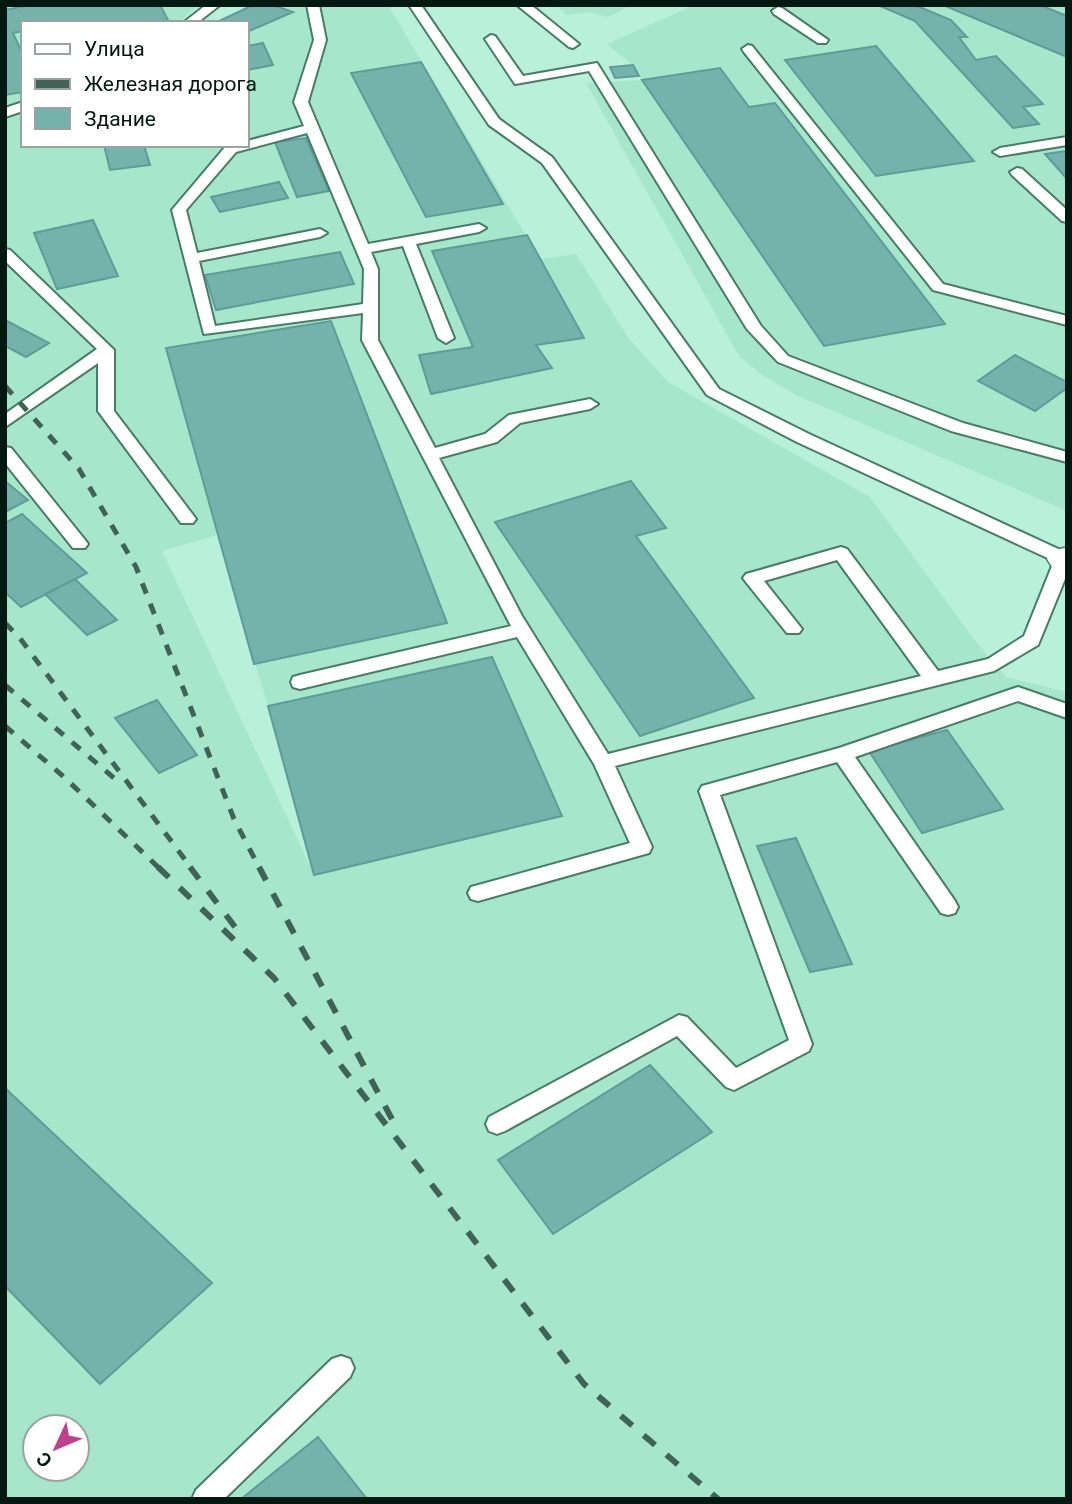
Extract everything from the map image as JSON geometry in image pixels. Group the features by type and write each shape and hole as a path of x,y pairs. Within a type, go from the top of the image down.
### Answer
{"lane":[{"path":"191,21 215,5"},
{"path":"313,5 320,40 301,102 371,269 370,340 522,630 603,762 642,847 478,893"},
{"path":"415,5 494,122 547,160 713,392 803,438 1065,560 1032,640 994,664 603,762"},
{"path":"523,5 573,44"},
{"path":"778,11 822,40"},
{"path":"491,39 520,81 593,66 755,329 783,359 957,427 1067,457"},
{"path":"748,49 938,287 1067,321"},
{"path":"248,144 312,128"},
{"path":"1000,152 1067,141"},
{"path":"238,147 231,149 179,210 209,331 370,307"},
{"path":"1017,172 1067,218"},
{"path":"363,249 479,228"},
{"path":"191,258 320,233"},
{"path":"408,241 446,338"},
{"path":"5,253 106,350 106,411 187,520"},
{"path":"5,422 106,350"},
{"path":"430,455 491,438 515,419 590,404"},
{"path":"5,452 79,544"},
{"path":"793,629 752,578 841,553 934,680"},
{"path":"300,682 522,630"},
{"path":"497,1124 679,1024 734,1080 801,1044 709,791 842,754 1018,694 1067,711"},
{"path":"842,754 948,907"},
{"path":"205,1499 341,1368"}],"shaded area":[{"path":"5,5 199,5 180,21 21,21 21,147 248,147 248,21 219,21 253,5 388,5 540,259 576,254 629,339 668,382 870,497 973,638 1006,677 1067,692 1067,1499 5,1499","holes":["217,535 268,706 312,870 162,551"]},
{"path":"556,5 631,5 608,17 590,12 566,15"},
{"path":"694,5 1067,5 1067,511 800,397 762,375 739,356 586,83 641,80 633,65 607,44"}],"building":[{"path":"30,5 160,5 168,20 21,21 21,31 13,33 21,51 21,92 5,95 5,10"},
{"path":"253,5 273,5 293,12 248,32 248,21 219,21"},
{"path":"878,5 915,5 951,20 967,37 959,37 976,60 996,56 1043,104 1023,107 1039,124 1013,128 915,21"},
{"path":"943,5 1040,5 1067,16 1067,57"},
{"path":"263,43 273,65 248,70 248,46"},
{"path":"876,46 974,161 876,176 785,60"},
{"path":"421,62 503,204 426,217 351,73"},
{"path":"633,65 639,76 615,78 610,67"},
{"path":"720,68 749,107 775,103 945,324 824,346 642,80"},
{"path":"306,138 329,191 297,197 275,142"},
{"path":"104,147 145,147 150,165 110,170"},
{"path":"1067,151 1067,179 1045,154"},
{"path":"279,182 288,198 220,212 211,197"},
{"path":"93,220 118,276 57,289 34,233"},
{"path":"527,235 584,338 536,345 552,368 431,394 419,355 473,347 432,251"},
{"path":"340,252 354,284 216,310 205,275"},
{"path":"5,320 49,343 26,357 5,346"},
{"path":"331,321 447,623 254,664 166,348"},
{"path":"1015,355 1067,382 1067,388 1035,411 978,381"},
{"path":"5,481 28,500 5,512"},
{"path":"631,481 666,528 636,536 754,698 640,736 495,522"},
{"path":"22,514 87,573 21,607 5,592 5,523"},
{"path":"75,579 117,620 87,635 45,594"},
{"path":"492,657 562,816 314,875 268,706"},
{"path":"157,700 197,755 159,773 115,718"},
{"path":"947,730 1003,809 922,833 869,751"},
{"path":"796,838 852,964 810,972 757,846"},
{"path":"650,1065 712,1132 553,1234 498,1160"},
{"path":"5,1088 212,1283 100,1384 5,1286"},
{"path":"318,1437 367,1499 241,1499"}],"railway":[{"path":"5,386 79,469 136,567 234,819 260,869"},
{"path":"5,623 19,637 192,869"},
{"path":"5,685 114,778"},
{"path":"5,726 64,777 160,869"},
{"path":"158,867 274,978 584,1384 718,1499"},
{"path":"190,867 244,939"},
{"path":"259,867 394,1123"}]}
